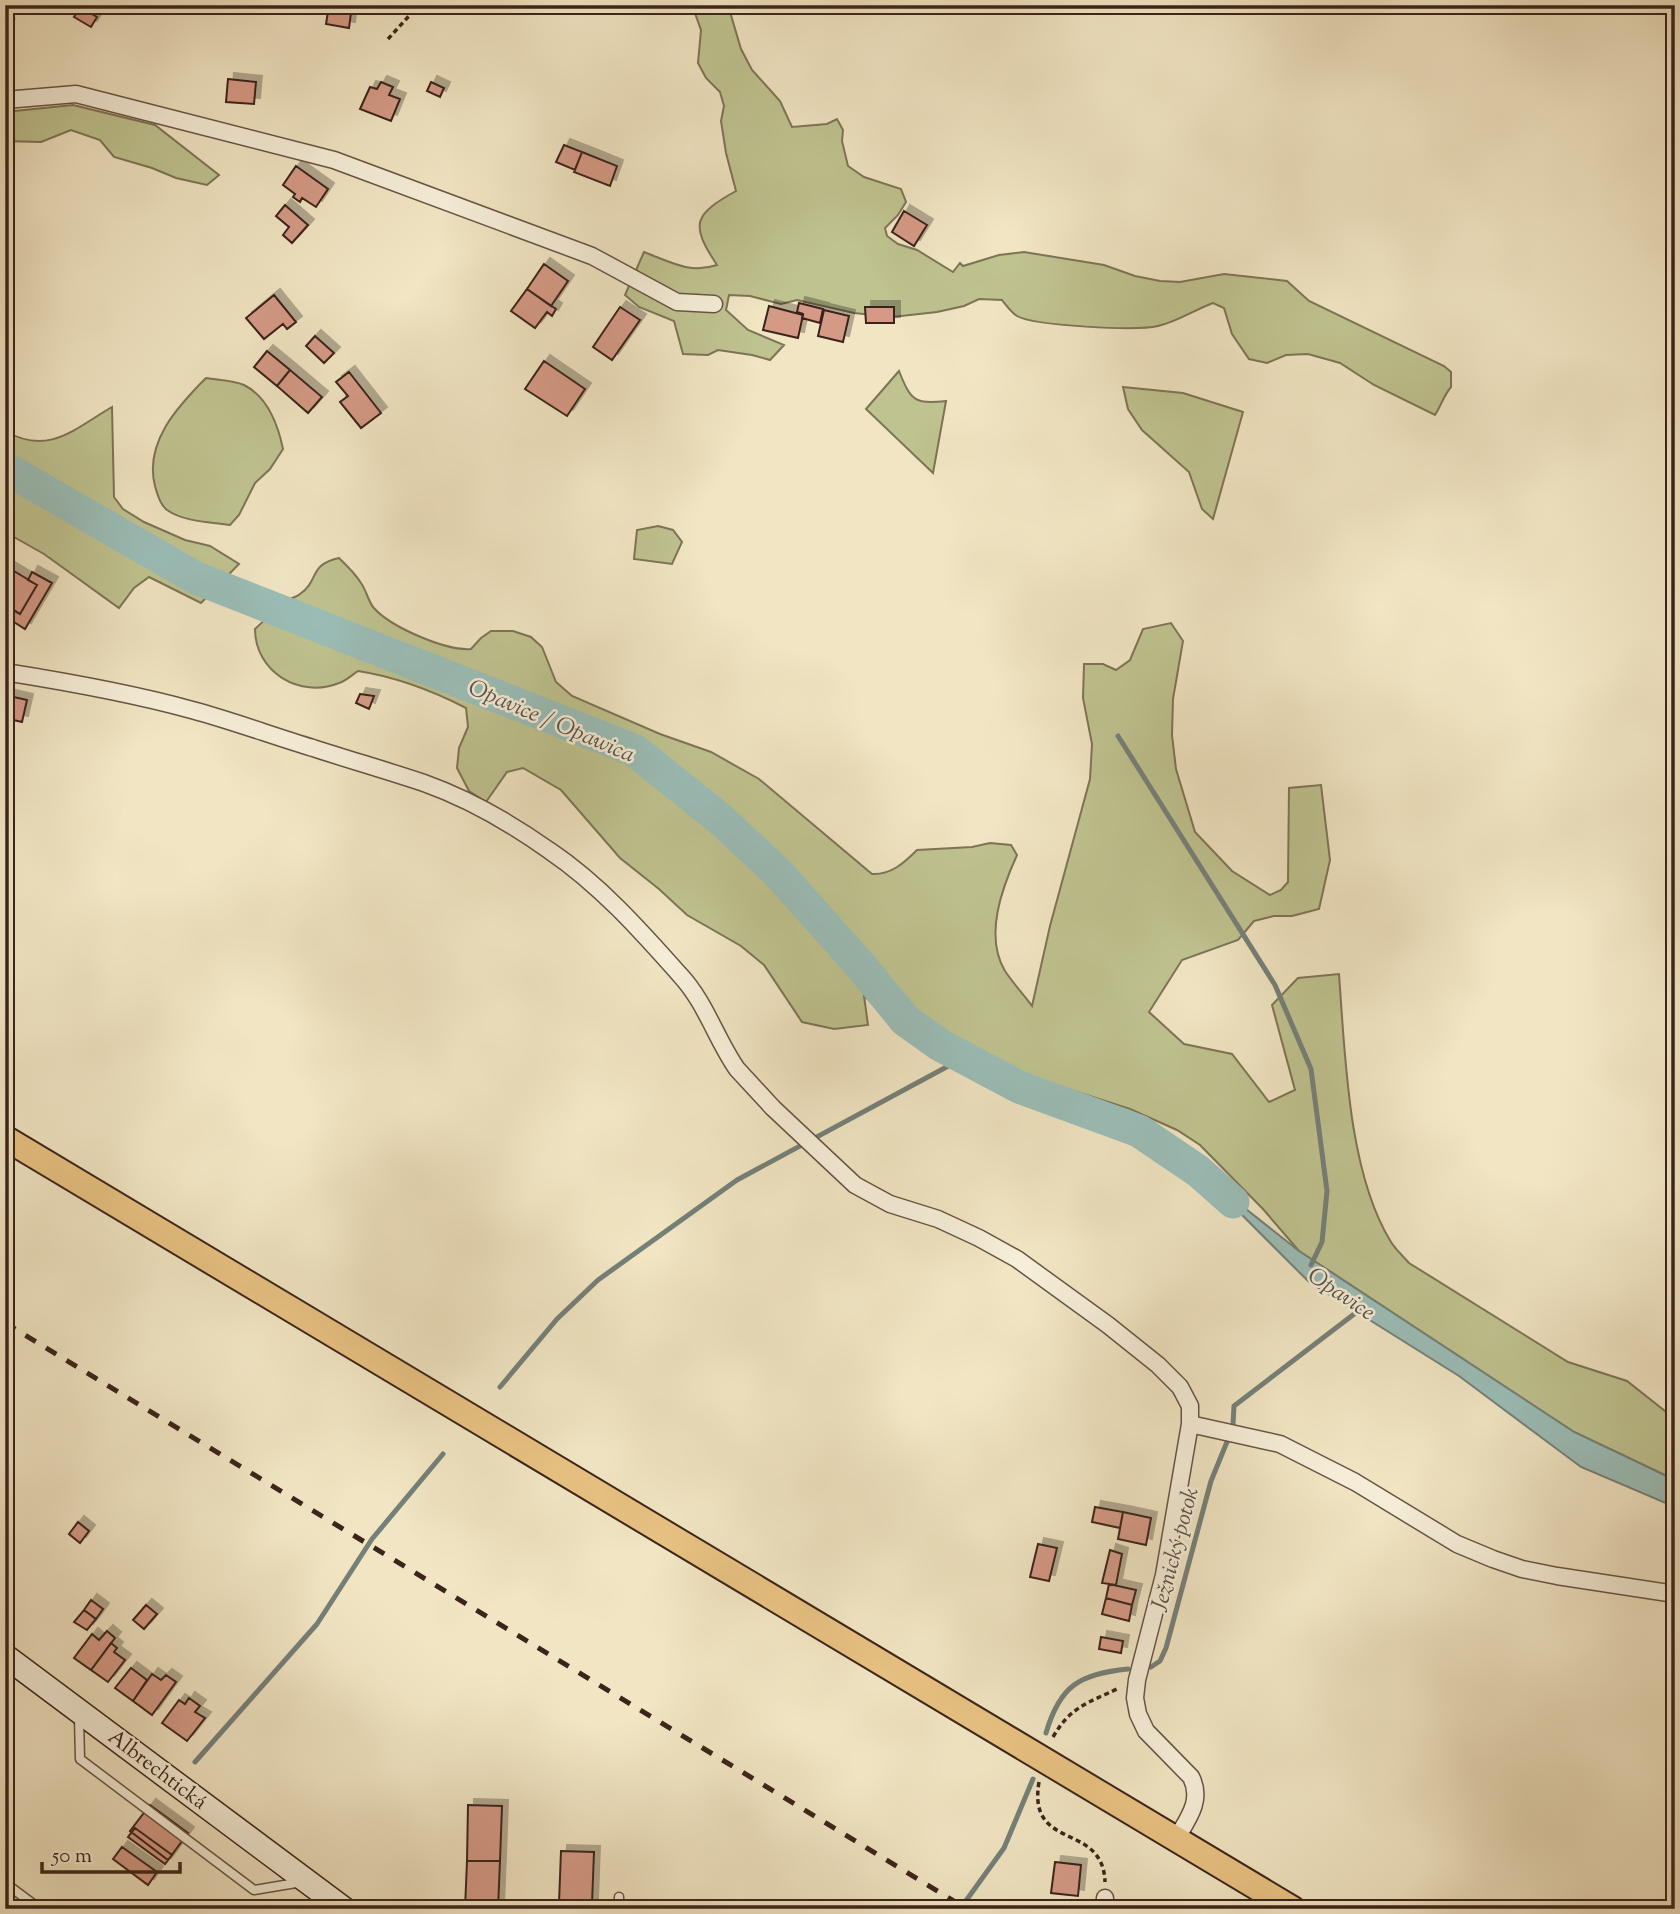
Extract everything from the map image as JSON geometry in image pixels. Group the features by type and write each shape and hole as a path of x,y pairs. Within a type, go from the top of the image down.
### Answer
{"main road":[{"path":"5,1138 1293,1909"},
{"name":"Albrechtická","path":"5,1656 344,1909"}],"street":[{"path":"5,100 76,94 334,160 592,256 677,302 714,304"},
{"path":"5,672 64,681 191,710 427,784 482,809 519,831 551,851 604,895 682,976 704,1007 726,1053 737,1069 833,1167 871,1196 938,1219 1017,1259 1108,1325 1180,1387 1190,1406 1190,1424 1164,1574 1137,1680 1135,1698 1141,1722 1153,1739 1191,1777 1195,1786 1194,1806 1176,1839"},
{"path":"1190,1424 1280,1444 1355,1482 1457,1544 1493,1559 1522,1569 1557,1576 1675,1594"}],"lane":[{"path":"79,1710 80,1759 254,1890 308,1882"},
{"path":"5,1883 40,1909"},
{"path":"619,1897 619,1909"}],"path":[{"path":"8,39 20,5"},
{"path":"388,39 419,5"},
{"path":"1053,1737 1062,1721 1072,1711 1137,1680"},
{"path":"1040,1782 1037,1800 1044,1822 1094,1850 1101,1860 1105,1903"}],"green space":[{"path":"692,5 728,5 741,49 752,70 780,101 792,127 827,124 837,119 843,130 842,141 848,166 864,177 901,189 906,202 885,228 887,236 953,272 960,263 963,266 999,255 1024,252 1104,265 1160,281 1180,282 1224,274 1287,281 1309,301 1444,366 1451,372 1451,387 1435,415 1374,385 1340,363 1308,354 1286,355 1267,363 1249,359 1232,334 1224,308 1213,303 1158,326 1108,328 1027,320 1017,316 1002,300 979,299 964,306 937,312 892,317 854,313 797,300 781,304 750,296 729,295 726,310 748,330 784,345 770,360 718,350 708,355 683,354 674,321 639,307 625,295 644,252 689,267 717,265 703,240 700,222 711,207 736,191 721,121 724,106 720,92 706,78 698,63 701,30"},
{"path":"73,105 155,125 219,175 207,185 176,178 114,157 100,140 71,130 41,142 5,141 5,112"},
{"path":"899,371 907,389 915,398 927,402 946,401 933,473 866,409"},
{"path":"206,378 240,383 260,397 275,421 283,449 270,469 255,483 239,515 230,525 198,521 174,514 162,505 155,486 154,455 159,441 174,414"},
{"path":"1123,387 1183,393 1243,412 1213,519 1202,509 1189,472 1142,430 1128,409"},
{"path":"112,407 114,497 123,509 144,522 185,540 210,546 239,564 201,603 149,577 134,588 119,608 44,554 5,532 5,431 35,441 48,440 73,431"},
{"path":"658,526 673,530 682,542 672,564 634,559 637,530"},
{"path":"339,558 359,579 373,607 381,615 405,630 433,642 471,649 491,631 513,631 531,637 542,647 556,682 572,696 660,734 711,752 759,779 872,874 891,870 917,850 972,847 990,843 1011,845 1017,855 1001,897 996,943 1005,971 1032,1006 1050,926 1090,779 1092,744 1083,698 1084,664 1103,664 1116,670 1130,660 1143,629 1171,623 1183,641 1173,699 1172,735 1176,769 1195,832 1232,871 1270,895 1281,890 1288,882 1289,788 1321,785 1330,860 1319,909 1254,921 1238,940 1182,960 1149,1012 1184,1044 1232,1054 1269,1102 1295,1090 1272,1005 1298,978 1339,974 1347,1076 1357,1148 1377,1214 1391,1242 1409,1263 1568,1362 1627,1381 1675,1419 1675,1480 1574,1432 1299,1251 1263,1209 1200,1145 1177,1130 1130,1109 1043,1081 1007,1087 927,1047 864,996 868,1025 834,1029 802,1022 764,965 741,946 687,915 620,858 561,790 523,768 507,772 486,802 469,791 457,768 459,748 468,727 466,708 414,685 358,671 342,682 324,687 295,684 282,678 263,658 255,629 306,589 318,569"}],"water":[{"name":"Opavice","path":"1198,1171 1299,1251 1574,1432 1675,1480 1675,1507 1581,1467 1459,1376 1309,1282"}],"building":[{"path":"329,5 352,5 349,28 326,24"},
{"path":"80,7 97,17 91,27 74,17"},
{"path":"228,79 256,82 254,104 226,102"},
{"path":"381,82 393,87 389,95 400,99 391,121 360,109 370,87 377,89"},
{"path":"431,82 444,88 440,97 427,91"},
{"path":"564,145 582,152 575,170 556,162"},
{"path":"582,152 617,166 610,186 574,172"},
{"path":"296,166 328,189 316,207 302,198 300,202 293,197 295,194 283,185"},
{"path":"285,205 308,225 292,243 283,235 289,227 276,216"},
{"path":"904,211 927,225 914,246 892,232"},
{"path":"544,264 568,281 551,306 527,289"},
{"path":"527,289 556,309 552,316 547,312 535,328 511,311"},
{"path":"274,295 296,322 287,329 283,324 264,339 246,318"},
{"path":"799,303 823,309 820,323 802,318 803,314 797,312"},
{"path":"769,306 803,315 798,338 763,330"},
{"path":"620,307 640,320 612,360 593,347"},
{"path":"865,307 894,307 894,323 866,323"},
{"path":"824,310 849,316 843,342 818,336"},
{"path":"315,336 334,353 324,363 306,346"},
{"path":"267,351 290,370 277,386 254,367"},
{"path":"544,361 585,389 567,416 525,389"},
{"path":"290,370 322,397 308,413 277,386"},
{"path":"349,372 381,413 361,428 340,402 348,396 336,382"},
{"path":"9,568 37,585 20,614 5,605 5,575"},
{"path":"32,572 52,583 25,629 6,617 11,608 20,614 37,585 28,580"},
{"path":"360,694 374,696 369,709 356,703"},
{"path":"5,695 27,700 22,722 5,718"},
{"path":"1095,1507 1123,1512 1120,1528 1092,1522"},
{"path":"1123,1512 1151,1518 1146,1545 1118,1539"},
{"path":"78,1522 89,1531 80,1543 69,1534"},
{"path":"1038,1544 1057,1548 1049,1581 1030,1577"},
{"path":"1110,1550 1122,1554 1116,1585 1102,1583"},
{"path":"1109,1584 1136,1590 1132,1605 1106,1598"},
{"path":"1106,1598 1132,1605 1129,1621 1102,1614"},
{"path":"91,1600 103,1609 96,1619 84,1610"},
{"path":"146,1605 157,1614 144,1629 133,1620"},
{"path":"84,1610 96,1619 87,1630 74,1622"},
{"path":"107,1631 115,1638 91,1670 74,1658 92,1634 99,1640"},
{"path":"1101,1637 1123,1641 1121,1653 1099,1649"},
{"path":"111,1643 117,1648 114,1652 125,1660 108,1682 91,1670"},
{"path":"131,1668 147,1680 133,1701 115,1688"},
{"path":"152,1674 161,1680 166,1675 176,1682 152,1715 133,1701"},
{"path":"189,1698 200,1706 195,1712 205,1718 187,1741 162,1723 179,1700 185,1704"},
{"path":"150,1805 188,1833 168,1860 130,1831"},
{"path":"468,1805 502,1806 500,1861 467,1861"},
{"path":"135,1828 172,1855 165,1864 128,1837"},
{"path":"122,1847 157,1872 148,1885 113,1859"},
{"path":"561,1851 594,1852 592,1904 559,1903"},
{"path":"467,1861 500,1861 498,1909 465,1909"},
{"path":"1055,1862 1081,1865 1078,1896 1051,1893"},
{"path":"559,1903 592,1904 592,1909 559,1909"}],"waterway":[{"name":"Opavice / Opawica","path":"5,468 196,578 634,750 719,818 778,873 905,1020 940,1045 1019,1087 1139,1131 1198,1171 1233,1202"},
{"name":"Opavice","path":"1118,736 1275,985 1311,1069 1327,1191 1322,1242 1311,1265"},
{"path":"500,1387 557,1319 598,1280 737,1180 965,1057"},
{"name":"Ježnický potok","path":"1233,1424 1234,1406 1362,1308"},
{"name":"Ježnický potok","path":"1151,1667 1160,1661 1166,1648 1211,1481 1229,1437"},
{"path":"195,1762 317,1624 372,1539 443,1454"},
{"name":"Ježnický potok","path":"1046,1733 1058,1703 1074,1685 1097,1674 1128,1669"},
{"name":"Ježnický potok","path":"960,1909 1004,1848 1033,1779"}],"railway":[{"path":"5,1323 967,1909"}]}
